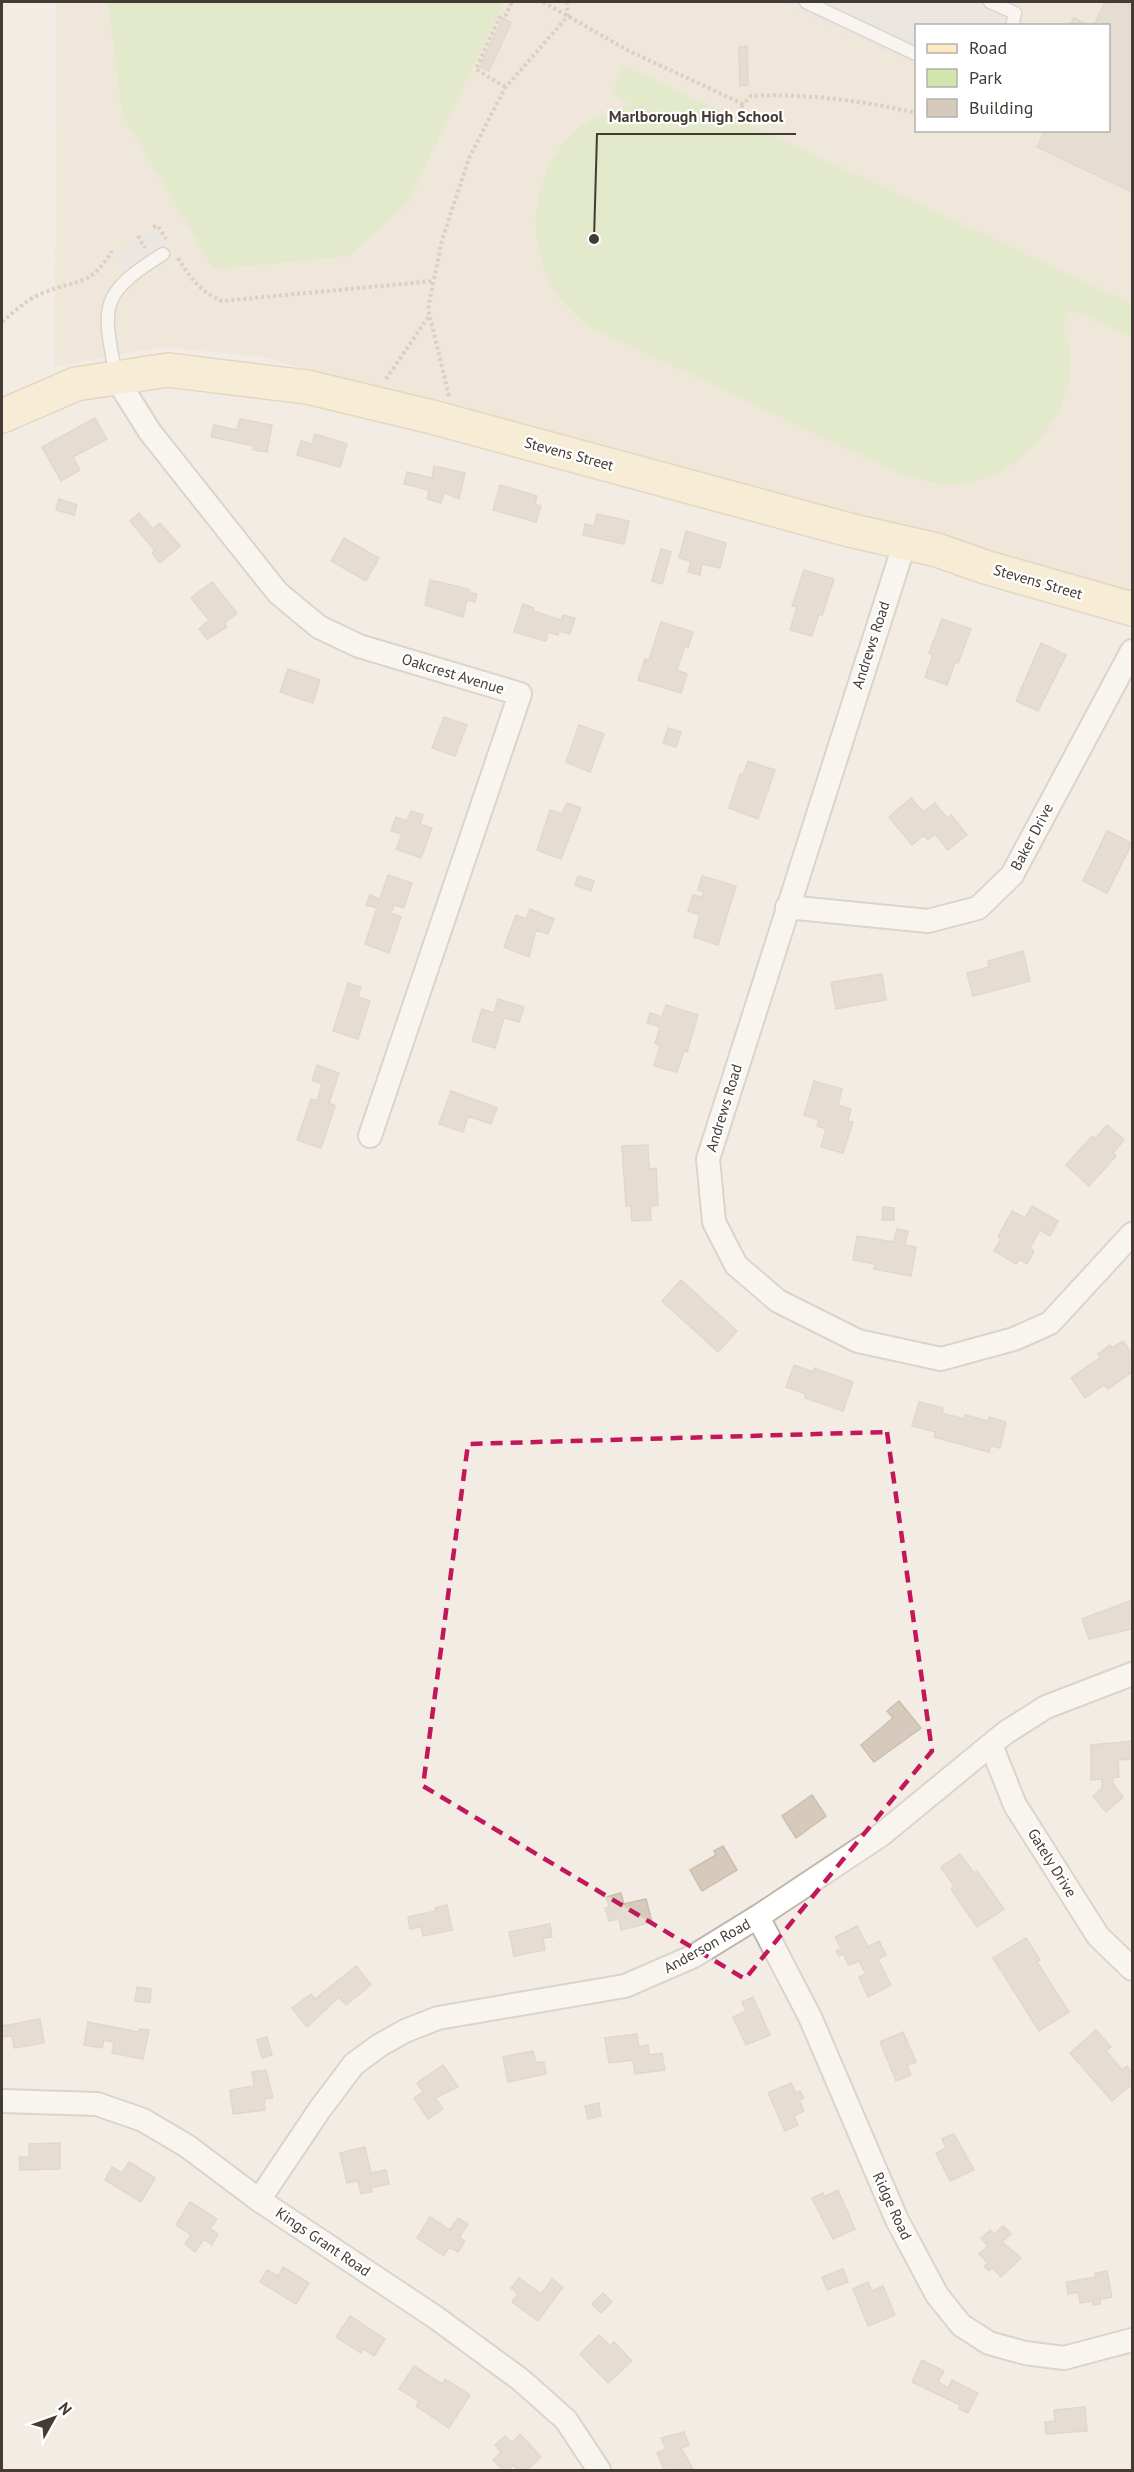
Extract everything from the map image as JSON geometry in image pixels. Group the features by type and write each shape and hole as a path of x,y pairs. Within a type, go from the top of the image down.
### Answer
{"street":[{"name":"Stevens Street","path":"2,416 76,384 168,370 307,387 432,417 839,527 905,542 1132,609"},
{"name":"Oakcrest Avenue","path":"116,378 150,432 278,593 319,627 359,645 520,694 370,1136"},
{"name":"Andrews Road","path":"905,542 708,1159 714,1222 736,1265 777,1301 858,1341 941,1359 1014,1339 1050,1323 1132,1234"},
{"name":"Baker Drive","path":"787,907 928,921 978,908 1012,875 1132,651"},
{"name":"Anderson Road","path":"259,2200 320,2109 354,2064 380,2045 405,2031 438,2018 625,1986 694,1956 758,1917 881,1834 991,1745 1046,1707 1132,1674"},
{"name":"Gately Drive","path":"991,1745 1015,1804 1098,1936 1132,1969"},
{"name":"Ridge Road","path":"758,1917 810,2017 897,2220 937,2295 961,2325 989,2343 1025,2354 1064,2358 1132,2340"},
{"name":"Kings Grant Road","path":"2,2101 97,2104 143,2120 187,2145 259,2200 435,2317 520,2380 566,2420 599,2470"}],"lane":[{"path":"806,2 915,54"},
{"path":"990,2 1015,14 1012,24"},
{"path":"116,378 107,317 111,298 120,284 169,250"}],"path":[{"path":"505,88 476,69 499,18 506,15 512,2"},
{"path":"543,2 629,51 743,104"},
{"path":"453,401 449,396 428,309 442,240 469,158 505,88 568,16 567,2"},
{"path":"737,119 743,104 750,96 778,94 893,107 915,113"},
{"path":"153,227 158,226 169,250 191,279 207,294 222,301 433,281"},
{"path":"2,322 34,297 99,273 112,251"},
{"path":"382,382 399,362 430,316"}],"highlighted area":[{"path":"887,1432 932,1751 745,1979 423,1786 468,1444"}],"shaded area":[{"path":"56,2 1132,2 1132,596 755,487 262,357 163,347 55,366"},
{"path":"780,2 1016,2 1025,24 915,24 915,65"},
{"path":"155,229 165,245 123,270 114,254"}],"green space":[{"path":"108,2 504,2 408,202 349,256 214,269 122,114"},
{"path":"624,66 1132,304 1132,338 1071,309 1064,326 1070,348 1069,380 1063,400 1043,436 1012,464 994,474 975,481 947,484 900,474 587,325 561,299 548,278 540,256 536,233 537,209 541,186 550,164 563,144 586,123 631,105 611,93"}],"building":[{"path":"1105,2 1125,2 1132,5 1132,192 1037,147 1044,132 1110,132 1110,24 1095,24"},
{"path":"503,18 511,23 489,71 480,67"},
{"path":"1074,18 1086,24 1071,24"},
{"path":"747,46 748,85 740,86 739,47"},
{"path":"95,418 107,439 73,457 80,470 61,481 42,447"},
{"path":"240,419 272,425 267,452 253,450 254,446 211,437 214,425 237,430"},
{"path":"315,434 347,444 340,467 297,455 301,441 312,444"},
{"path":"434,466 465,473 459,499 444,492 441,503 427,499 429,490 404,484 407,472 432,478"},
{"path":"500,485 537,496 535,504 541,506 536,522 493,510"},
{"path":"59,499 77,505 74,515 56,510"},
{"path":"139,513 153,529 160,523 180,546 160,563 152,553 155,551 130,521"},
{"path":"597,514 629,521 624,544 583,535 585,524 594,526"},
{"path":"686,531 726,543 720,568 702,564 700,575 688,572 691,561 679,558"},
{"path":"344,538 379,558 366,581 331,561"},
{"path":"661,549 671,552 662,584 652,581"},
{"path":"804,570 834,579 812,636 790,630 797,607 792,606"},
{"path":"430,580 469,589 469,592 477,594 475,602 467,600 463,617 425,605"},
{"path":"212,582 237,613 224,623 227,627 207,639 199,629 209,620 191,598"},
{"path":"523,604 534,608 533,611 561,620 563,615 575,618 570,634 559,631 558,635 548,632 546,641 514,632"},
{"path":"942,619 971,629 947,685 925,677 933,655 929,653"},
{"path":"661,622 693,632 688,648 685,646 677,670 687,674 681,693 638,680 645,659 649,660"},
{"path":"1041,643 1066,655 1038,711 1016,701"},
{"path":"288,669 320,680 313,703 280,692"},
{"path":"444,717 467,725 455,756 432,748"},
{"path":"579,725 604,734 590,772 566,762"},
{"path":"668,728 681,732 676,747 663,743"},
{"path":"748,761 775,770 758,819 729,808 740,774 743,775"},
{"path":"911,798 923,812 935,803 947,818 951,815 967,835 948,850 935,834 928,840 924,835 912,845 889,817"},
{"path":"567,803 581,808 561,859 537,850 550,810 562,814"},
{"path":"411,811 423,815 420,824 432,828 421,858 396,849 402,834 391,831 396,817 407,821"},
{"path":"1107,831 1132,843 1107,893 1083,881"},
{"path":"388,875 412,883 404,908 394,905 391,913 401,917 389,953 365,944 377,908 366,905 370,895 380,899"},
{"path":"578,876 594,881 591,891 575,885"},
{"path":"702,876 736,886 718,945 694,937 700,915 688,911 693,895 702,897 704,892 698,890"},
{"path":"530,909 554,919 548,934 536,930 529,957 504,947 516,915 526,919"},
{"path":"1023,951 1030,981 973,996 967,973 989,967 988,961"},
{"path":"882,974 886,1000 836,1009 831,982"},
{"path":"348,983 361,987 358,997 370,1001 358,1039 333,1031"},
{"path":"498,999 524,1007 519,1022 504,1018 495,1048 472,1041 482,1009 494,1013"},
{"path":"666,1005 698,1015 687,1052 684,1051 677,1072 654,1066 660,1045 655,1043 660,1027 647,1023 650,1013 662,1017"},
{"path":"317,1065 339,1073 329,1103 335,1106 321,1148 297,1140 311,1099 317,1101 322,1084 312,1080"},
{"path":"814,1081 842,1089 838,1105 851,1109 848,1121 853,1122 843,1153 821,1147 826,1129 817,1126 819,1120 804,1115"},
{"path":"451,1091 497,1108 491,1124 468,1116 463,1132 439,1124"},
{"path":"1107,1125 1124,1140 1113,1153 1116,1156 1089,1186 1066,1165 1092,1136 1095,1139"},
{"path":"648,1145 649,1169 656,1168 658,1205 650,1206 651,1220 632,1221 631,1206 626,1206 622,1146"},
{"path":"1032,1206 1058,1221 1050,1236 1040,1230 1030,1248 1034,1251 1027,1264 1019,1259 1016,1264 994,1251 1001,1239 998,1237 1012,1211 1025,1218"},
{"path":"883,1207 894,1208 894,1220 882,1220"},
{"path":"897,1229 908,1231 905,1245 916,1247 911,1276 874,1269 875,1264 853,1260 857,1236 894,1242"},
{"path":"681,1280 737,1331 718,1352 662,1301"},
{"path":"1123,1341 1132,1354 1132,1372 1108,1389 1104,1385 1085,1398 1071,1378 1101,1357 1098,1354 1110,1345 1112,1348"},
{"path":"794,1365 813,1372 814,1368 853,1382 843,1411 805,1398 806,1394 786,1387"},
{"path":"919,1402 943,1408 942,1413 964,1419 965,1415 988,1421 989,1417 1006,1422 1000,1448 991,1446 989,1452 934,1437 936,1432 912,1426"},
{"path":"1132,1600 1132,1629 1089,1639 1082,1619"},
{"path":"899,1701 921,1728 874,1762 861,1745 893,1718 887,1711"},
{"path":"1132,1741 1132,1759 1118,1760 1119,1777 1112,1778 1113,1784 1123,1797 1106,1812 1093,1796 1102,1788 1102,1779 1091,1780 1091,1745"},
{"path":"812,1795 826,1816 796,1838 782,1816"},
{"path":"723,1846 737,1870 702,1891 690,1870 716,1855 714,1851"},
{"path":"960,1854 974,1873 977,1871 1004,1909 977,1927 951,1889 954,1886 941,1867"},
{"path":"621,1893 624,1904 646,1899 652,1922 621,1930 619,1919 609,1921 605,1908 609,1907 606,1897"},
{"path":"447,1905 452,1930 423,1936 421,1927 410,1929 408,1917 436,1911 435,1908"},
{"path":"550,1924 552,1937 543,1938 545,1950 514,1956 509,1932"},
{"path":"857,1926 868,1947 879,1941 886,1955 878,1959 891,1985 868,1997 859,1977 866,1974 859,1961 849,1965 843,1954 839,1956 836,1951 841,1949 835,1937"},
{"path":"1026,1938 1040,1960 1037,1962 1069,2012 1039,2031 993,1958"},
{"path":"356,1966 371,1985 346,2005 339,1997 307,2027 292,2008 311,1994 315,1999"},
{"path":"137,1987 151,1989 150,2003 135,2001"},
{"path":"753,1997 770,2035 746,2045 733,2017 746,2011 742,2002"},
{"path":"40,2019 44,2043 14,2048 12,2036 2,2037 2,2026"},
{"path":"88,2022 139,2032 139,2029 149,2030 143,2059 112,2053 114,2042 104,2040 102,2048 84,2045"},
{"path":"1096,2030 1111,2047 1106,2051 1122,2070 1127,2066 1132,2072 1132,2084 1112,2101 1070,2053"},
{"path":"903,2032 916,2062 907,2065 911,2075 896,2081 880,2042"},
{"path":"637,2034 639,2047 648,2045 649,2055 662,2053 665,2070 635,2074 633,2060 609,2063 605,2038"},
{"path":"267,2037 272,2055 262,2058 257,2040"},
{"path":"533,2051 536,2063 544,2062 546,2074 508,2082 503,2057"},
{"path":"443,2065 458,2087 435,2098 443,2109 428,2119 414,2098 423,2092 417,2083"},
{"path":"266,2070 273,2098 264,2099 265,2110 233,2114 230,2090 254,2086 252,2072"},
{"path":"791,2083 796,2093 800,2091 804,2098 799,2100 804,2111 794,2116 798,2125 785,2131 768,2093"},
{"path":"599,2103 601,2116 588,2119 585,2106"},
{"path":"954,2134 974,2170 950,2181 936,2153 946,2148 942,2139"},
{"path":"60,2143 60,2169 20,2170 19,2157 29,2157 29,2144"},
{"path":"365,2147 371,2173 386,2170 389,2184 371,2188 372,2192 361,2194 358,2181 347,2183 340,2153"},
{"path":"129,2162 155,2178 141,2202 105,2180 112,2167 122,2173"},
{"path":"838,2190 855,2229 833,2239 812,2198 823,2193 824,2197"},
{"path":"190,2202 217,2219 210,2229 218,2234 212,2245 204,2239 195,2252 185,2244 191,2235 176,2225"},
{"path":"430,2217 450,2230 458,2218 468,2224 459,2238 465,2241 458,2252 449,2247 444,2256 417,2238"},
{"path":"1003,2226 1011,2234 1002,2242 1021,2258 1001,2277 993,2268 989,2271 984,2266 988,2263 979,2254 988,2246 981,2238 990,2230 994,2234"},
{"path":"283,2267 309,2283 296,2304 260,2282 267,2270 278,2276"},
{"path":"843,2269 848,2282 827,2290 822,2277"},
{"path":"1107,2271 1112,2297 1100,2299 1100,2304 1093,2305 1093,2301 1080,2303 1078,2292 1068,2294 1066,2282 1096,2277 1095,2273"},
{"path":"519,2278 541,2294 552,2279 563,2287 538,2321 512,2302 518,2294 511,2288"},
{"path":"868,2282 872,2291 883,2286 895,2315 868,2326 853,2289"},
{"path":"603,2293 612,2302 601,2313 592,2304"},
{"path":"350,2316 385,2339 374,2356 364,2349 361,2353 336,2337"},
{"path":"599,2335 610,2346 614,2342 632,2361 608,2383 580,2354"},
{"path":"922,2360 944,2371 938,2382 948,2388 952,2380 978,2393 968,2413 959,2409 960,2405 912,2382"},
{"path":"414,2366 442,2384 445,2379 470,2395 449,2428 416,2406 419,2401 399,2389"},
{"path":"1085,2407 1087,2431 1046,2434 1045,2422 1055,2421 1054,2410"},
{"path":"684,2432 689,2445 681,2448 693,2469 664,2470 657,2453 666,2449 661,2438"},
{"path":"520,2434 541,2457 527,2470 518,2470 513,2465 508,2470 503,2470 493,2460 501,2452 495,2445 505,2436 512,2443"}],"place":[{"name":"Marlborough High School","path":"594,239"}]}
